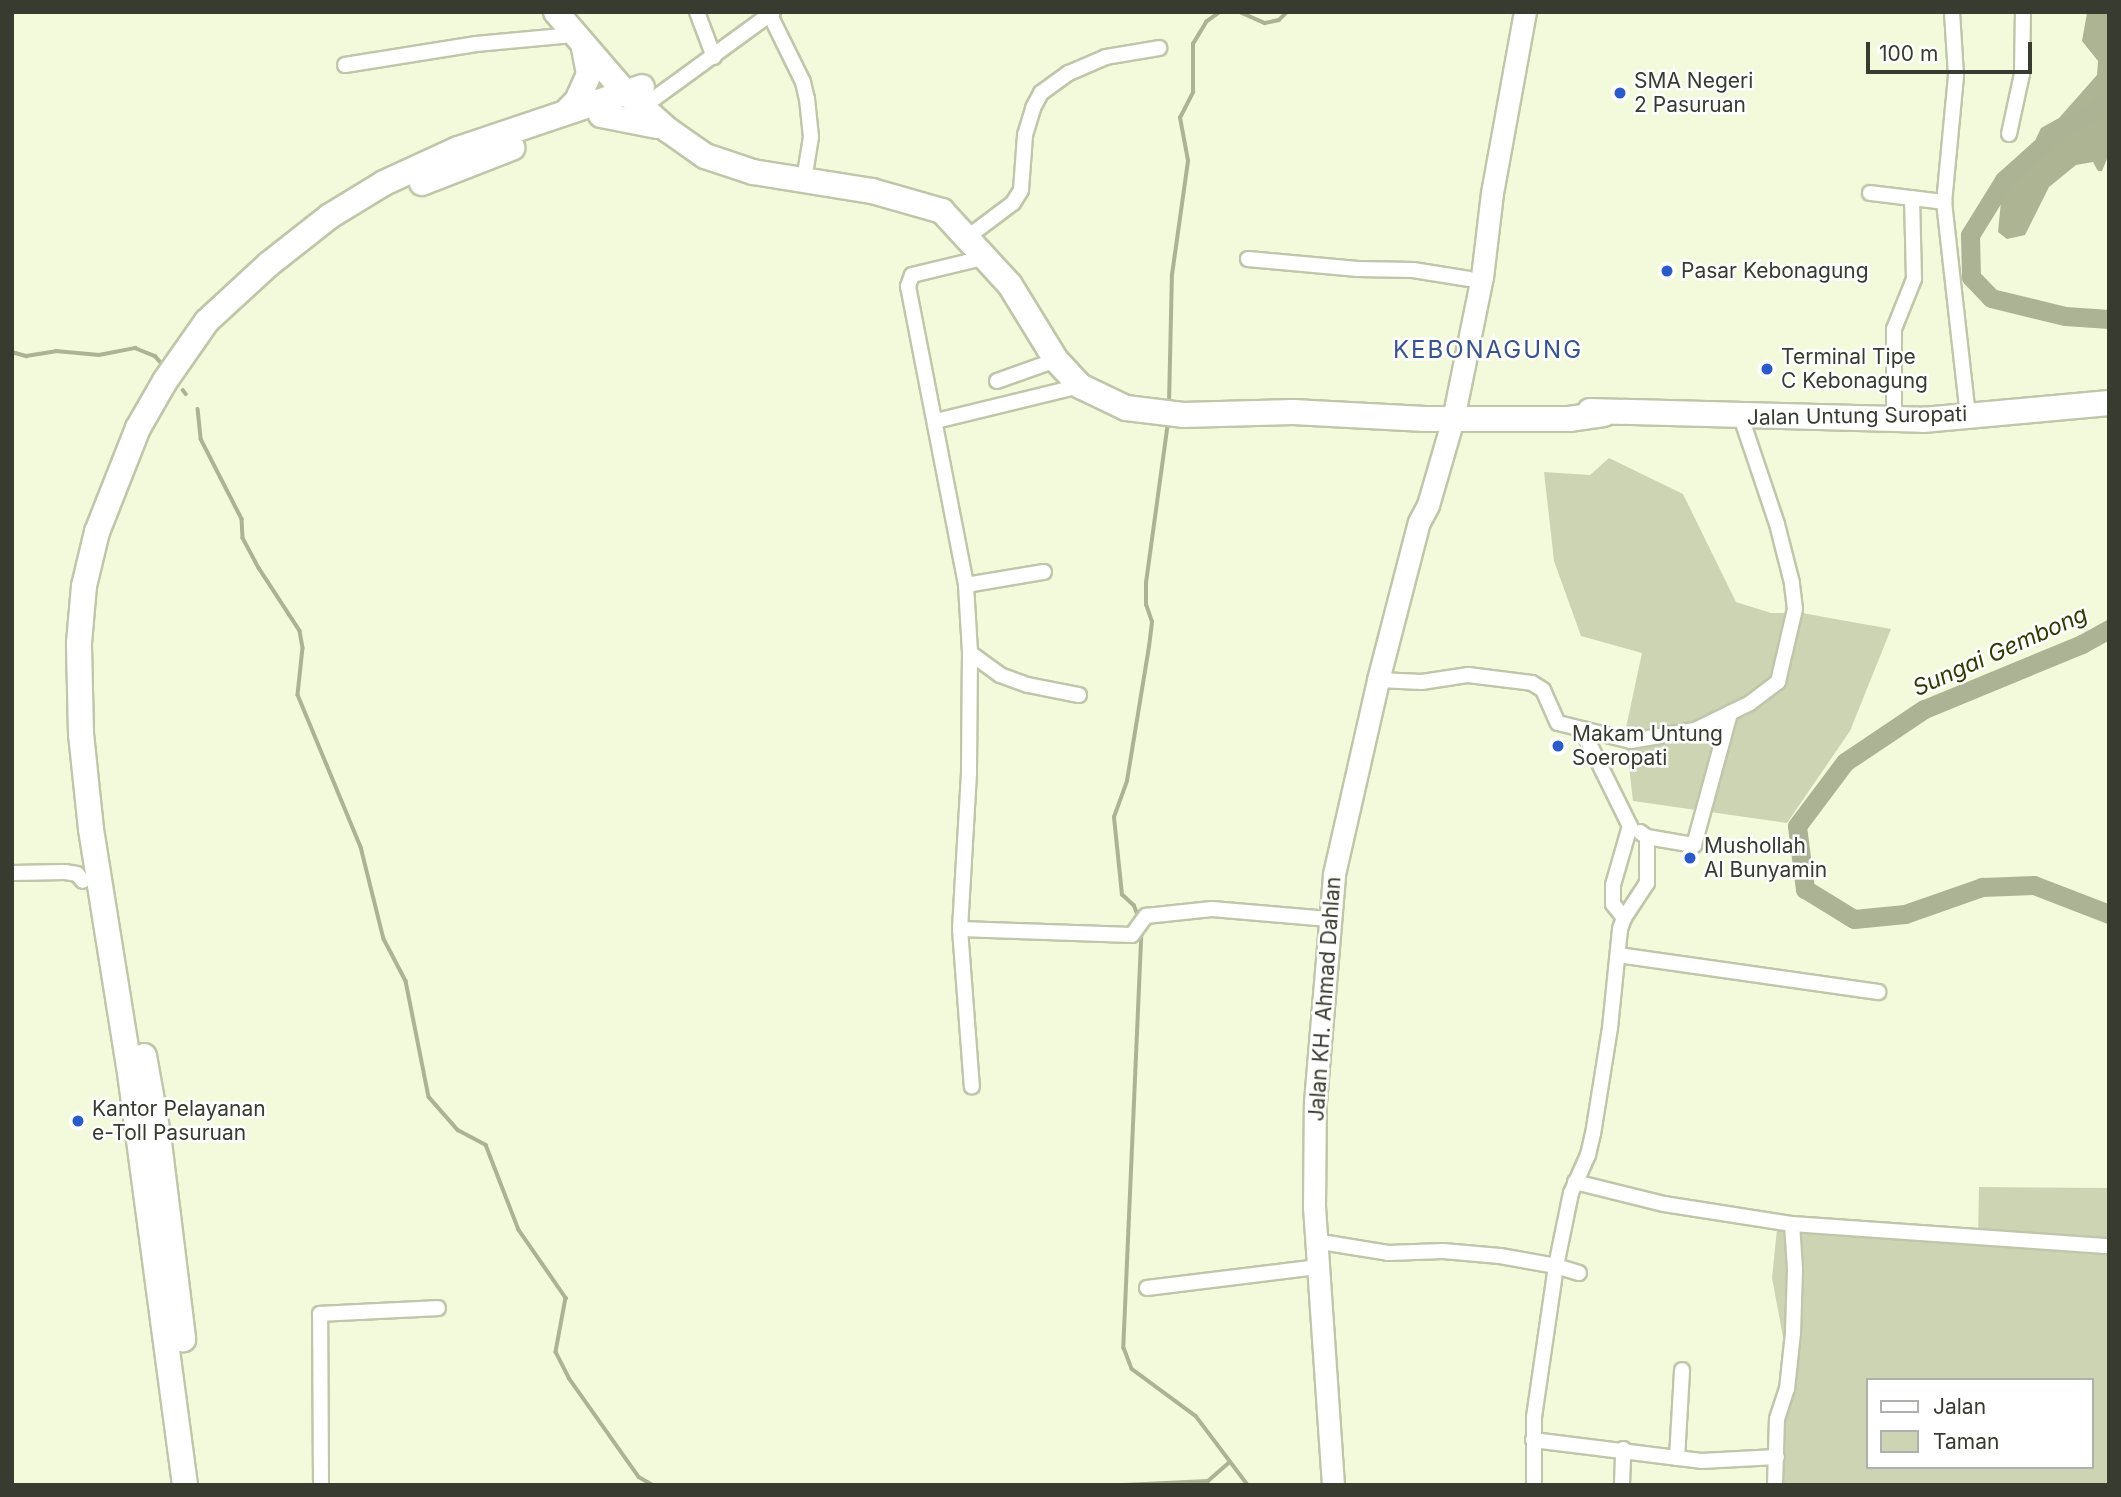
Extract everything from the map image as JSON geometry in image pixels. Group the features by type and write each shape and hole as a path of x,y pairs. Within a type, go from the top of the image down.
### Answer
{"highway":[{"path":"558,12 579,41 588,60 586,82 577,100 567,111"},
{"path":"558,12 598,44 668,130 705,156 753,172 929,205 942,211 969,236 1010,285 1056,360 1080,386"},
{"path":"579,41 639,95 753,172"},
{"path":"185,1485 131,1079 91,829 81,734 79,643 85,586 97,532 138,428 165,381 207,321 269,264 330,216 384,183 458,149 567,111 639,95"},
{"path":"200,1485 158,1134 111,878 91,662 93,627 103,560 138,462 179,383 225,325 266,283 322,237 374,205 477,161 601,115 639,95"},
{"path":"601,115 621,116 668,130"},
{"name":"Jalan Untung Suropati","path":"1080,386 1126,408 1183,415 1444,412 1570,407 1604,414 1894,419 2035,412 2109,403"}],"main road":[{"path":"1444,412 1482,277 1525,12"},
{"path":"1444,412 1469,279 1474,260 1485,246"},
{"name":"Jalan KH. Ahmad Dahlan","path":"1333,1485 1315,1241 1315,1102 1329,919 1342,832 1419,522 1418,503 1444,412"}],"street":[{"path":"697,12 714,57"},
{"path":"1952,12 1956,76 1944,202 1968,415"},
{"path":"2009,134 2022,74 2023,12"},
{"path":"639,95 714,57 772,14 803,82 807,99 811,137 804,180"},
{"path":"345,65 476,44 579,41"},
{"path":"969,236 1013,203 1021,190 1025,135 1033,108 1041,93 1069,73 1106,57 1159,48"},
{"path":"1870,193 1944,202"},
{"path":"1894,419 1895,329 1914,279 1912,198"},
{"path":"972,1087 960,929 969,774 970,653 966,584 908,281 912,275 921,271 987,257"},
{"path":"1248,259 1358,270 1413,270 1469,279"},
{"path":"997,381 1056,360"},
{"path":"936,421 1080,386"},
{"path":"1378,680 1422,682 1468,675 1532,683 1543,690 1559,723 1631,741 1695,730 1750,703 1778,682 1795,609 1793,583 1777,524 1741,417"},
{"path":"966,584 1044,572"},
{"path":"970,653 1000,674 1028,685 1079,695"},
{"path":"1581,729 1630,826 1647,837 1694,845 1730,713"},
{"path":"1624,918 1614,904 1612,885 1630,826"},
{"path":"1534,1485 1533,1440 1556,1266 1575,1182 1588,1155 1624,918 1647,883 1647,837"},
{"path":"12,873 65,872 77,874 83,881"},
{"path":"960,929 1132,935 1141,923 1212,909 1329,919"},
{"path":"1618,955 1878,992"},
{"path":"1575,1182 1646,1201 1792,1224 2109,1246"},
{"path":"1775,1485 1777,1419 1787,1389 1793,1333 1795,1269 1792,1224"},
{"path":"1315,1241 1388,1253 1443,1251 1556,1266 1580,1273"},
{"path":"1147,1288 1317,1267"},
{"path":"321,1485 320,1314 438,1308"},
{"path":"1677,1458 1682,1370"},
{"path":"1533,1440 1623,1449 1677,1458 1734,1461 1777,1457"},
{"path":"1622,1485 1623,1449"}],"green space":[{"path":"2109,12 2109,154 2102,171 2098,171 2093,162 2076,165 2049,187 2025,235 2007,239 1998,232 2003,181 1993,189 2009,165 2033,145 2041,128 2059,118 2097,75 2098,61 2082,41 2087,13"},
{"path":"1609,458 1683,494 1736,602 1771,613 1802,613 1891,629 1850,731 1787,823 1633,801 1625,732 1642,653 1581,636 1554,561 1544,472 1590,475"},
{"path":"1979,1187 2109,1188 2109,1485 1774,1485 1789,1369 1772,1278 1777,1229 1978,1235"}],"waterway":[{"path":"1169,404 1172,275 1188,161 1180,118 1193,92 1193,44 1206,22 1220,12"},
{"path":"1240,12 1265,23 1279,20 1287,12"},
{"name":"Sungai Gembong","path":"2109,103 2062,128 2004,180 1970,235 1971,277 1991,298 2065,316 2109,319"},
{"path":"12,352 26,356 56,351 99,355 135,348 155,356 164,366"},
{"path":"183,390 186,394"},
{"path":"198,409 201,439 242,519 243,538 300,631 303,648 298,695 361,847 384,939 406,981 429,1097 458,1130 486,1145 519,1230 566,1298 556,1352 569,1378 639,1477 653,1485"},
{"path":"1139,919 1134,906 1122,895 1114,817 1127,781 1149,647 1152,622 1146,605 1146,583 1168,422"},
{"name":"Sungai Gembong","path":"2109,629 2082,644 1924,709 1845,762 1797,826 1805,889 1854,919 1905,914 1982,887 2034,885 2109,914"},
{"path":"1142,930 1124,1348 1132,1369 1196,1416 1248,1485"},
{"path":"1123,1485 1208,1481 1230,1462"}],"place":[{"name":"SMA Negeri 2 Pasuruan","path":"1620,93"},
{"name":"Pasar Kebonagung","path":"1667,271"},
{"name":"Terminal Tipe C Kebonagung","path":"1767,369"},
{"name":"Makam Untung Soeropati","path":"1558,746"},
{"name":"Mushollah Al Bunyamin","path":"1690,858"},
{"name":"Kantor Pelayanan e-Toll Pasuruan","path":"78,1121"}],"district":[{"name":"KEBONAGUNG","path":"1488,350"}]}
